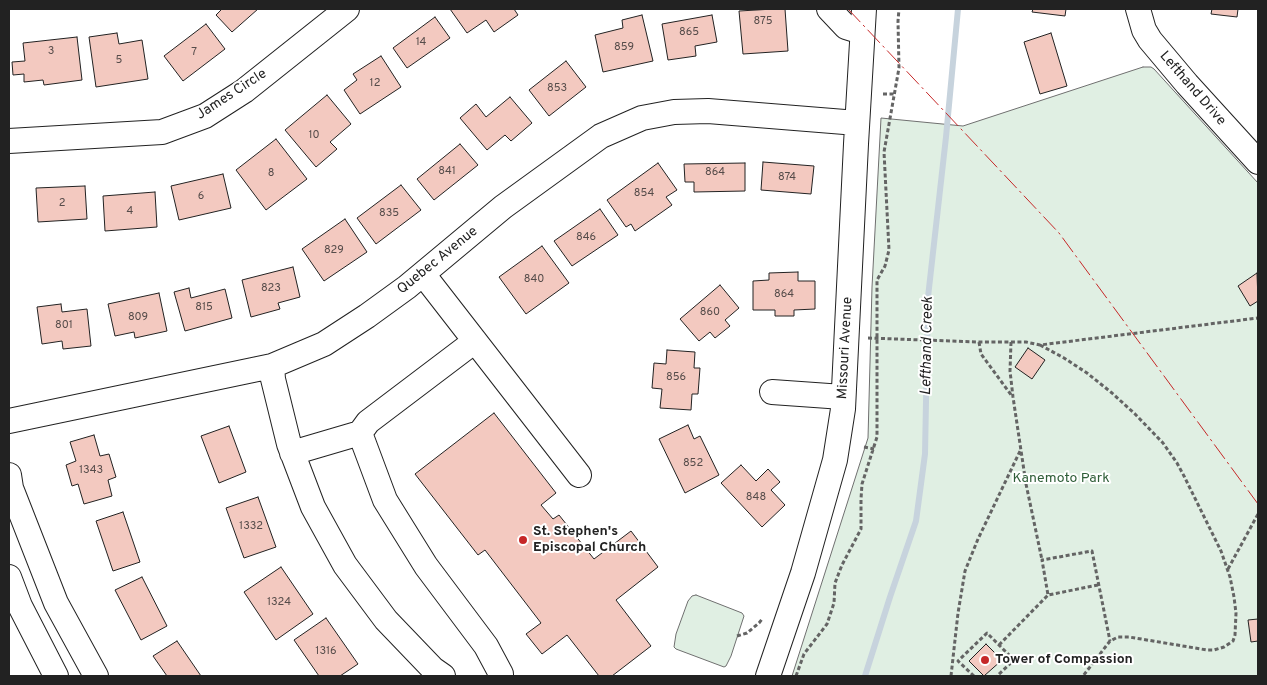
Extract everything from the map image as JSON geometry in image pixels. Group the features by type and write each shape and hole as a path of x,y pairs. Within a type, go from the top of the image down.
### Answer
{"street":[{"name":"James Circle","path":"9,141 162,132 205,116 244,91 347,9"},
{"path":"829,9 846,27 863,20"},
{"name":"Lefthand Drive","path":"1138,9 1144,30 1150,40 1258,162"},
{"name":"Missouri Avenue","path":"768,676 803,572 835,460 843,409 863,20"},
{"name":"Quebec Avenue","path":"9,421 272,366 324,344 407,287 503,207 601,136 642,118 674,112 708,111 857,123"},
{"path":"423,274 580,475"},
{"path":"292,453 360,433 368,422 475,340"},
{"path":"272,366 275,388 289,444 313,507 345,565 386,620 433,669 443,676"},
{"path":"772,392 843,397"},
{"path":"360,433 385,500 426,566 486,646 502,676"},
{"path":"9,475 11,488 56,603 96,676"},
{"path":"9,577 20,606 56,676"}],"path":[{"path":"883,94 895,94"},
{"path":"1040,345 1258,318"},
{"path":"876,338 1026,342 1040,345 1064,358 1112,393 1163,443 1178,464 1197,500 1228,569 1233,586 1236,613 1233,641 1221,648 1210,650 1129,637 1118,637 1110,641 1083,676"},
{"path":"979,342 980,354 1013,397"},
{"path":"1011,342 1010,370 1013,397 1026,484 1048,595"},
{"path":"864,448 874,449"},
{"path":"951,676 965,571 981,531 1021,449"},
{"path":"1228,569 1258,514"},
{"path":"1042,560 1092,550 1110,641"},
{"path":"999,645 1048,595 1098,585"},
{"path":"737,636 747,632 768,615"},
{"path":"974,676 958,661 987,633 1014,660 997,676"}],"green space":[{"name":"Kanemoto Park","path":"1143,67 1154,69 1258,183 1258,676 792,676 868,438 872,287 881,118 963,126"},
{"path":"696,595 742,613 744,616 731,656 724,667 674,647 676,634 688,601 692,596"}],"building":[{"path":"222,9 258,9 232,32 216,15"},
{"path":"450,9 514,9 518,15 494,32 486,20 467,33"},
{"path":"785,9 788,51 743,54 739,11"},
{"path":"1033,9 1066,9 1065,16 1032,12"},
{"path":"1212,9 1238,9 1237,17 1211,14"},
{"path":"642,15 653,61 603,72 595,35 623,28 622,20"},
{"path":"712,15 717,42 695,46 696,56 668,60 662,24"},
{"path":"435,17 450,38 407,68 393,48"},
{"path":"206,24 225,49 183,81 164,56"},
{"path":"117,33 119,44 142,40 148,79 96,87 89,37"},
{"path":"1051,33 1067,86 1040,94 1024,42"},
{"path":"77,37 82,80 44,85 43,80 24,82 24,74 13,75 12,62 25,61 23,43"},
{"path":"381,56 401,87 360,114 344,90 357,80 353,74"},
{"path":"566,61 586,87 549,116 529,90"},
{"path":"327,95 351,124 330,142 337,149 316,167 285,130"},
{"path":"510,97 532,123 511,141 505,135 487,150 460,118 476,104 486,117"},
{"path":"276,139 307,179 266,210 236,170"},
{"path":"460,144 478,165 434,200 417,179"},
{"path":"763,162 814,166 811,194 761,190"},
{"path":"658,163 677,190 666,197 672,205 635,231 631,224 626,227 607,200"},
{"path":"745,163 745,191 694,192 694,182 685,182 684,164"},
{"path":"223,174 231,208 179,220 171,186"},
{"path":"401,185 421,210 376,244 357,218"},
{"path":"85,186 87,219 38,222 36,188"},
{"path":"155,192 157,227 105,231 103,196"},
{"path":"600,209 618,235 572,266 554,241"},
{"path":"345,219 367,252 324,281 302,249"},
{"path":"542,246 569,283 526,314 499,277"},
{"path":"293,267 300,297 278,303 280,309 251,317 242,280"},
{"path":"798,272 798,281 815,281 815,309 794,310 794,316 775,316 775,310 753,310 753,281 769,280 769,273"},
{"path":"1257,273 1258,301 1250,306 1238,286"},
{"path":"720,285 739,308 725,320 730,326 715,338 710,332 699,341 680,319"},
{"path":"189,288 191,298 225,289 232,318 185,331 174,292"},
{"path":"159,293 167,331 135,338 134,332 115,336 108,304"},
{"path":"61,304 62,312 87,309 91,346 63,349 62,341 42,344 37,307"},
{"path":"1028,348 1045,360 1032,379 1015,367"},
{"path":"667,350 695,352 694,368 700,368 698,394 692,394 691,410 660,408 662,389 652,388 654,363 666,364"},
{"name":"St. Stephen's Episcopal Church","path":"494,413 556,493 541,505 553,519 559,515 594,559 631,531 658,567 616,600 651,646 612,676 599,676 567,635 542,654 526,634 541,623 485,550 478,555 415,474"},
{"path":"688,425 694,439 700,436 719,475 685,493 659,439"},
{"path":"229,426 246,472 219,483 201,436"},
{"path":"94,435 100,456 109,454 116,477 108,480 112,496 84,504 78,484 72,486 66,465 76,461 70,442"},
{"path":"741,465 756,481 768,469 780,482 771,490 785,505 762,527 721,483"},
{"path":"258,497 276,547 244,558 226,508"},
{"path":"123,512 140,562 113,571 96,521"},
{"path":"281,567 313,614 276,640 244,592"},
{"path":"142,577 167,626 141,640 115,590"},
{"path":"326,618 358,664 340,676 319,676 294,640"},
{"path":"1258,619 1258,641 1251,642 1248,620"},
{"path":"177,641 201,676 167,676 153,656"},
{"name":"Tower of Compassion","path":"986,644 1002,660 984,676 969,661"}],"waterway":[{"name":"Lefthand Creek","path":"865,676 916,521 925,454 928,297 958,9"}],"power":[{"path":"848,9 1059,233 1258,504"}],"place":[{"name":"St. Stephen's Episcopal Church","path":"523,540"},
{"name":"Tower of Compassion","path":"985,660"}]}
